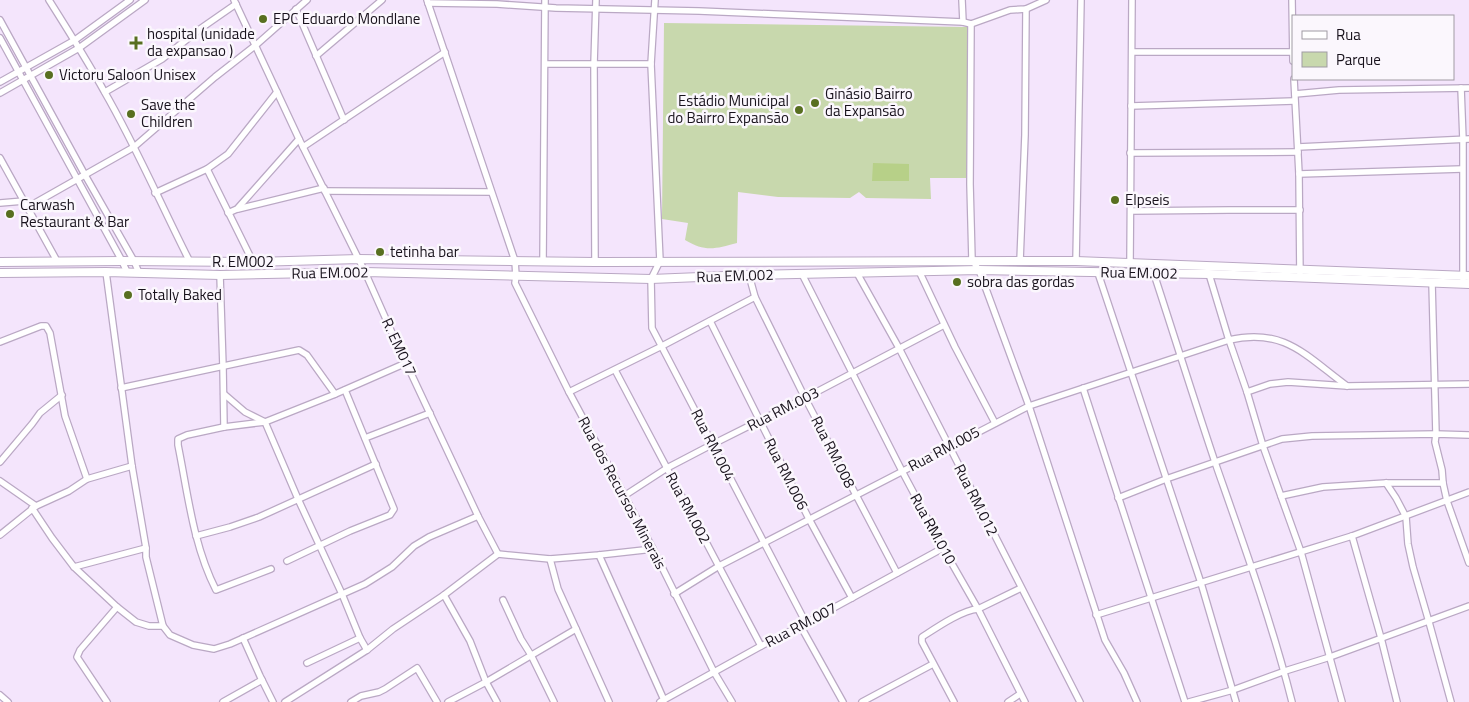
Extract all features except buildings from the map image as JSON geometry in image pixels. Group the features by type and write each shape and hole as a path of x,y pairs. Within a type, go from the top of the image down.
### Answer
{"street":[{"path":"49,0 105,92 190,262"},
{"path":"0,82 75,40 130,0"},
{"path":"0,93 79,48 145,0"},
{"path":"0,203 26,204 77,179 134,147 307,0"},
{"path":"316,56 382,0"},
{"path":"543,262 545,0"},
{"path":"595,262 594,64 596,0"},
{"path":"655,0 651,64 660,261"},
{"path":"962,0 963,22"},
{"path":"516,280 515,261 428,1 497,2 545,7 963,22 971,24 1010,10 1026,9 1046,0"},
{"path":"1076,261 1081,0"},
{"path":"1130,262 1132,0"},
{"path":"1292,0 1292,15"},
{"path":"105,92 162,59 235,2"},
{"name":"R. EM017","path":"235,2 299,139 365,272 478,516 498,554"},
{"path":"296,9 344,120"},
{"path":"1020,261 1025,135 1026,9"},
{"path":"0,20 139,272"},
{"path":"971,24 970,184 972,260 979,270 1029,406 1105,640 1138,702"},
{"path":"0,38 127,272"},
{"path":"304,147 445,52"},
{"path":"1132,52 1292,52"},
{"path":"545,64 651,64"},
{"path":"1294,80 1299,174 1300,278"},
{"path":"1461,88 1466,139 1462,169 1466,191 1466,280"},
{"path":"1295,94 1339,90 1469,88"},
{"path":"155,193 207,169 228,154 277,92"},
{"path":"1131,106 1294,101"},
{"path":"238,209 299,139"},
{"path":"1130,153 1298,150 1466,139"},
{"path":"0,158 57,261"},
{"path":"207,169 253,262"},
{"path":"1299,174 1462,169"},
{"path":"228,213 238,209 324,190 491,192"},
{"path":"1131,211 1300,210"},
{"name":"R. EM002","path":"0,262 253,262 358,259 515,261"},
{"name":"Rua EM.002","path":"515,261 972,260 1130,262 1299,269 1466,280"},
{"name":"Rua RM.004","path":"660,261 651,279 652,328 764,542 843,702"},
{"name":"Rua EM.002","path":"0,274 365,272 516,280 651,279 979,270 1209,274 1432,283 1466,280"},
{"path":"918,271 995,423"},
{"path":"106,272 146,557 163,626 170,635 194,645 214,649 243,638 365,584 392,566 414,546 429,537 478,516"},
{"name":"Rua RM.012","path":"857,272 899,348 1080,702"},
{"path":"1098,273 1201,583 1236,702"},
{"path":"220,274 224,366 224,427"},
{"name":"Rua RM.010","path":"802,274 902,471 978,608 1025,702"},
{"path":"1154,274 1251,567 1292,702"},
{"path":"1209,274 1263,446 1301,552 1342,702"},
{"name":"Rua RM.008","path":"749,275 755,297 855,496 897,573"},
{"name":"Rua dos Recursos Minerais","path":"516,280 570,392 653,549 714,672 732,702"},
{"path":"1432,283 1435,442 1447,501 1469,563"},
{"path":"570,392 755,297"},
{"name":"Rua RM.006","path":"710,321 808,519 852,598"},
{"name":"Rua RM.003","path":"624,496 667,468 806,398 944,325"},
{"path":"0,342 41,326 46,326 50,332 66,416 87,479"},
{"name":"Rua RM.005","path":"674,594 719,566 764,542 1029,406 1180,355 1245,336 1271,338 1286,342 1304,353 1347,386"},
{"path":"121,388 299,350 308,355 335,394"},
{"path":"271,569 216,590 206,571 196,536 178,439 187,435 224,427 265,422 406,363"},
{"name":"Rua RM.002","path":"615,370 761,646"},
{"path":"1247,392 1279,382 1347,386 1435,383 1469,384"},
{"path":"1083,388 1185,702"},
{"path":"287,561 393,512 394,509 345,390"},
{"path":"224,394 245,412 265,422 367,650"},
{"path":"0,462 40,413 62,395"},
{"path":"365,438 430,413"},
{"path":"1118,498 1215,462 1282,439 1298,436 1469,434"},
{"path":"196,536 259,517 376,464"},
{"path":"0,535 34,507 69,491 87,479 132,466"},
{"path":"0,481 34,507 52,538 74,567 117,607 136,622 149,626 163,626"},
{"path":"1281,496 1323,487 1386,483 1443,483"},
{"path":"1386,483 1406,516 1408,544 1413,567 1451,702"},
{"path":"1096,615 1352,536 1469,492"},
{"path":"1352,536 1397,702"},
{"path":"74,567 146,548"},
{"name":"Rua RM.007","path":"662,701 943,548"},
{"path":"285,702 367,650 393,629 444,595 498,554 550,559 653,549"},
{"path":"599,555 662,701"},
{"path":"550,559 558,589 609,702"},
{"path":"954,702 922,642 922,637 971,609 978,608 1022,588"},
{"path":"444,595 470,641 486,682 497,702"},
{"path":"503,600 554,702"},
{"path":"1189,702 1233,690 1284,671 1330,657 1430,622 1469,606"},
{"path":"107,702 77,657 80,650 117,607"},
{"path":"448,702 576,629"},
{"path":"243,638 273,702"},
{"path":"308,664 360,638"},
{"path":"862,702 933,664"},
{"path":"351,702 361,696 385,689 417,668 437,702"},
{"path":"223,702 262,680"},
{"path":"1008,702 1020,694"},
{"path":"0,695 8,702"}],"green space":[{"name":"Ginásio Bairro da Expansão","path":"664,23 968,27 967,178 930,178 931,199 866,198 859,192 850,198 778,197 738,192 737,243 710,248 692,244 685,240 688,223 662,219"}],"shaded area":[{"path":"873,163 909,164 909,181 872,181"}],"place":[{"name":"EPC Eduardo Mondlane","path":"263,19"},
{"name":"hospital (unidade da expansao )","path":"136,43"},
{"name":"Victoru Saloon Unisex","path":"49,75"},
{"name":"Ginásio Bairro da Expansão","path":"815,103"},
{"name":"Estádio Municipal do Bairro Expansão","path":"799,110"},
{"name":"Save the Children","path":"131,114"},
{"name":"Elpseis","path":"1115,200"},
{"name":"Carwash Restaurant & Bar","path":"10,214"},
{"name":"tetinha bar","path":"380,252"},
{"name":"sobra das gordas","path":"957,282"},
{"name":"Totally Baked","path":"128,295"}]}
